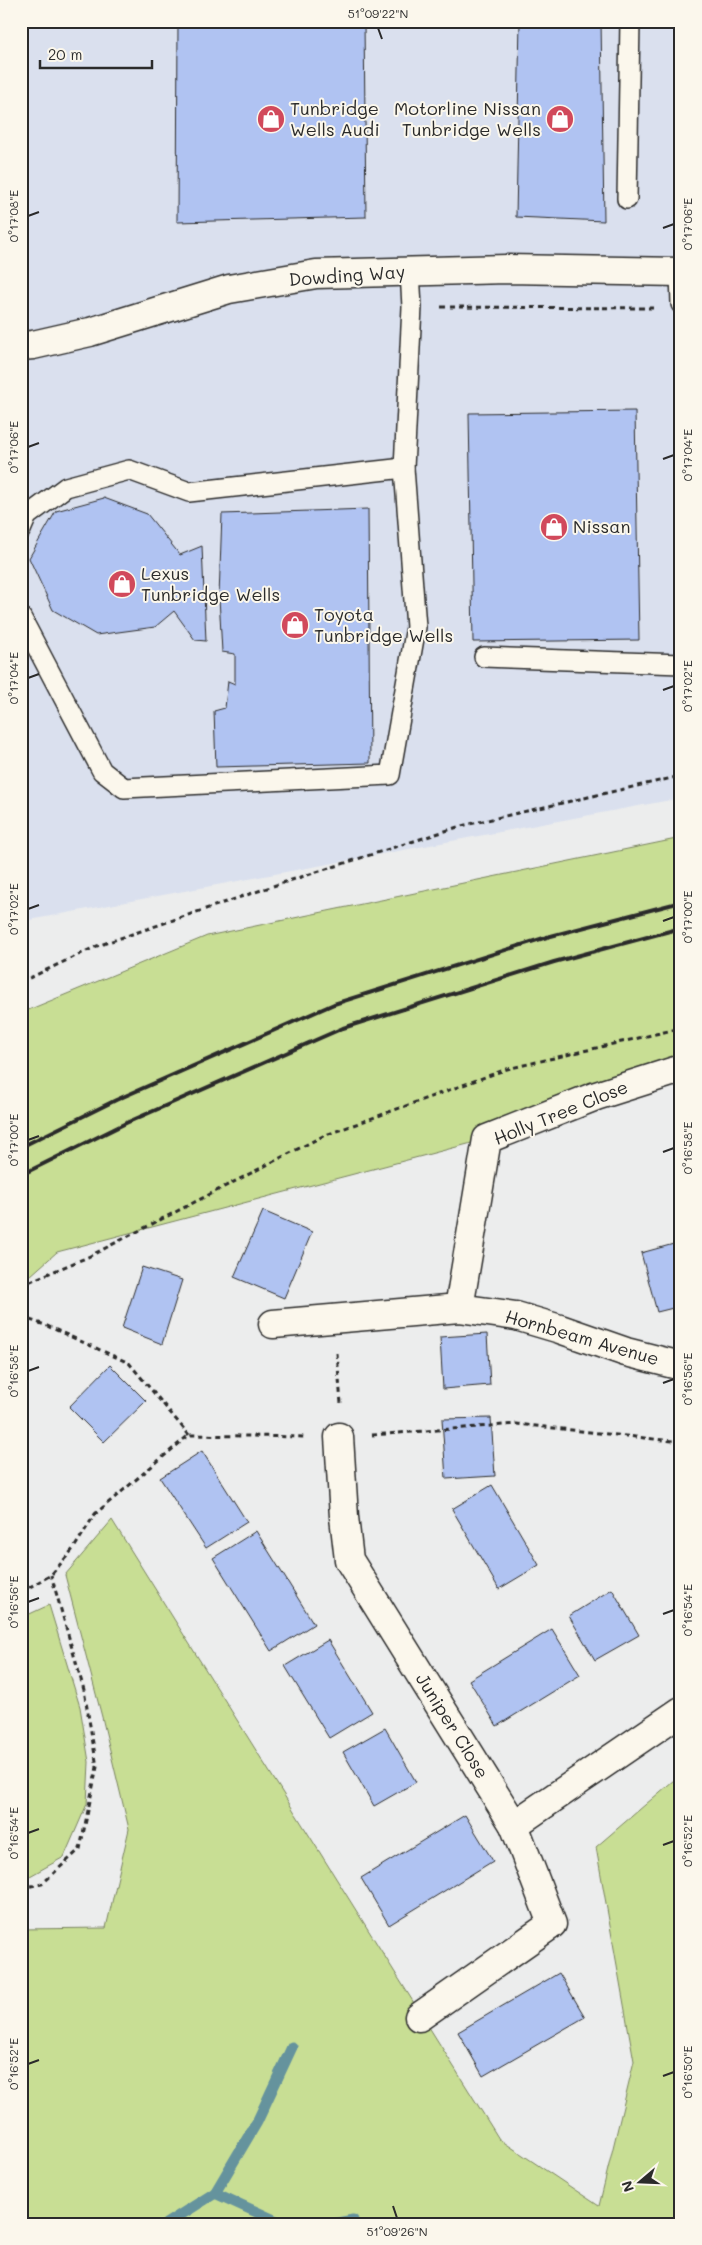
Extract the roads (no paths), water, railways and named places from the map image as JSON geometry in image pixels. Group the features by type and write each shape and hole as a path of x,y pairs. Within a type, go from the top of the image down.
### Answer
{"street":[{"name":"Dowding Way","path":"21,346 33,346 90,332 229,289 316,274 507,270 680,272"},
{"name":"Holly Tree Close","path":"459,1308 487,1139 596,1096 681,1070"},
{"name":"Hornbeam Avenue","path":"273,1324 459,1308 516,1316 626,1352 681,1366"},
{"name":"Juniper Close","path":"339,1437 349,1560 514,1826 552,1924 419,2018"},
{"path":"514,1826 681,1711"}],"lane":[{"path":"627,199 630,21"},
{"path":"21,617 102,770 124,788 390,775 416,627 404,468 412,307 410,271"},
{"path":"680,272 681,304"},
{"path":"21,530 27,516 66,487 129,470 189,492 404,468"},
{"path":"484,656 681,664"}],"waterway":[{"path":"215,2193 257,2122 292,2047"},
{"path":"166,2224 215,2193 283,2224"},
{"path":"333,2224 353,2220"}],"railway":[{"path":"21,1147 116,1100 334,1004 547,937 681,902"},
{"path":"21,1175 126,1123 343,1028 554,962 681,928"}],"place":[{"name":"Tunbridge Wells Audi","path":"271,119"},
{"name":"Motorline Nissan Tunbridge Wells","path":"560,119"},
{"name":"Nissan","path":"554,527"},
{"name":"Lexus Tunbridge Wells","path":"122,584"},
{"name":"Toyota Tunbridge Wells","path":"295,625"}]}
